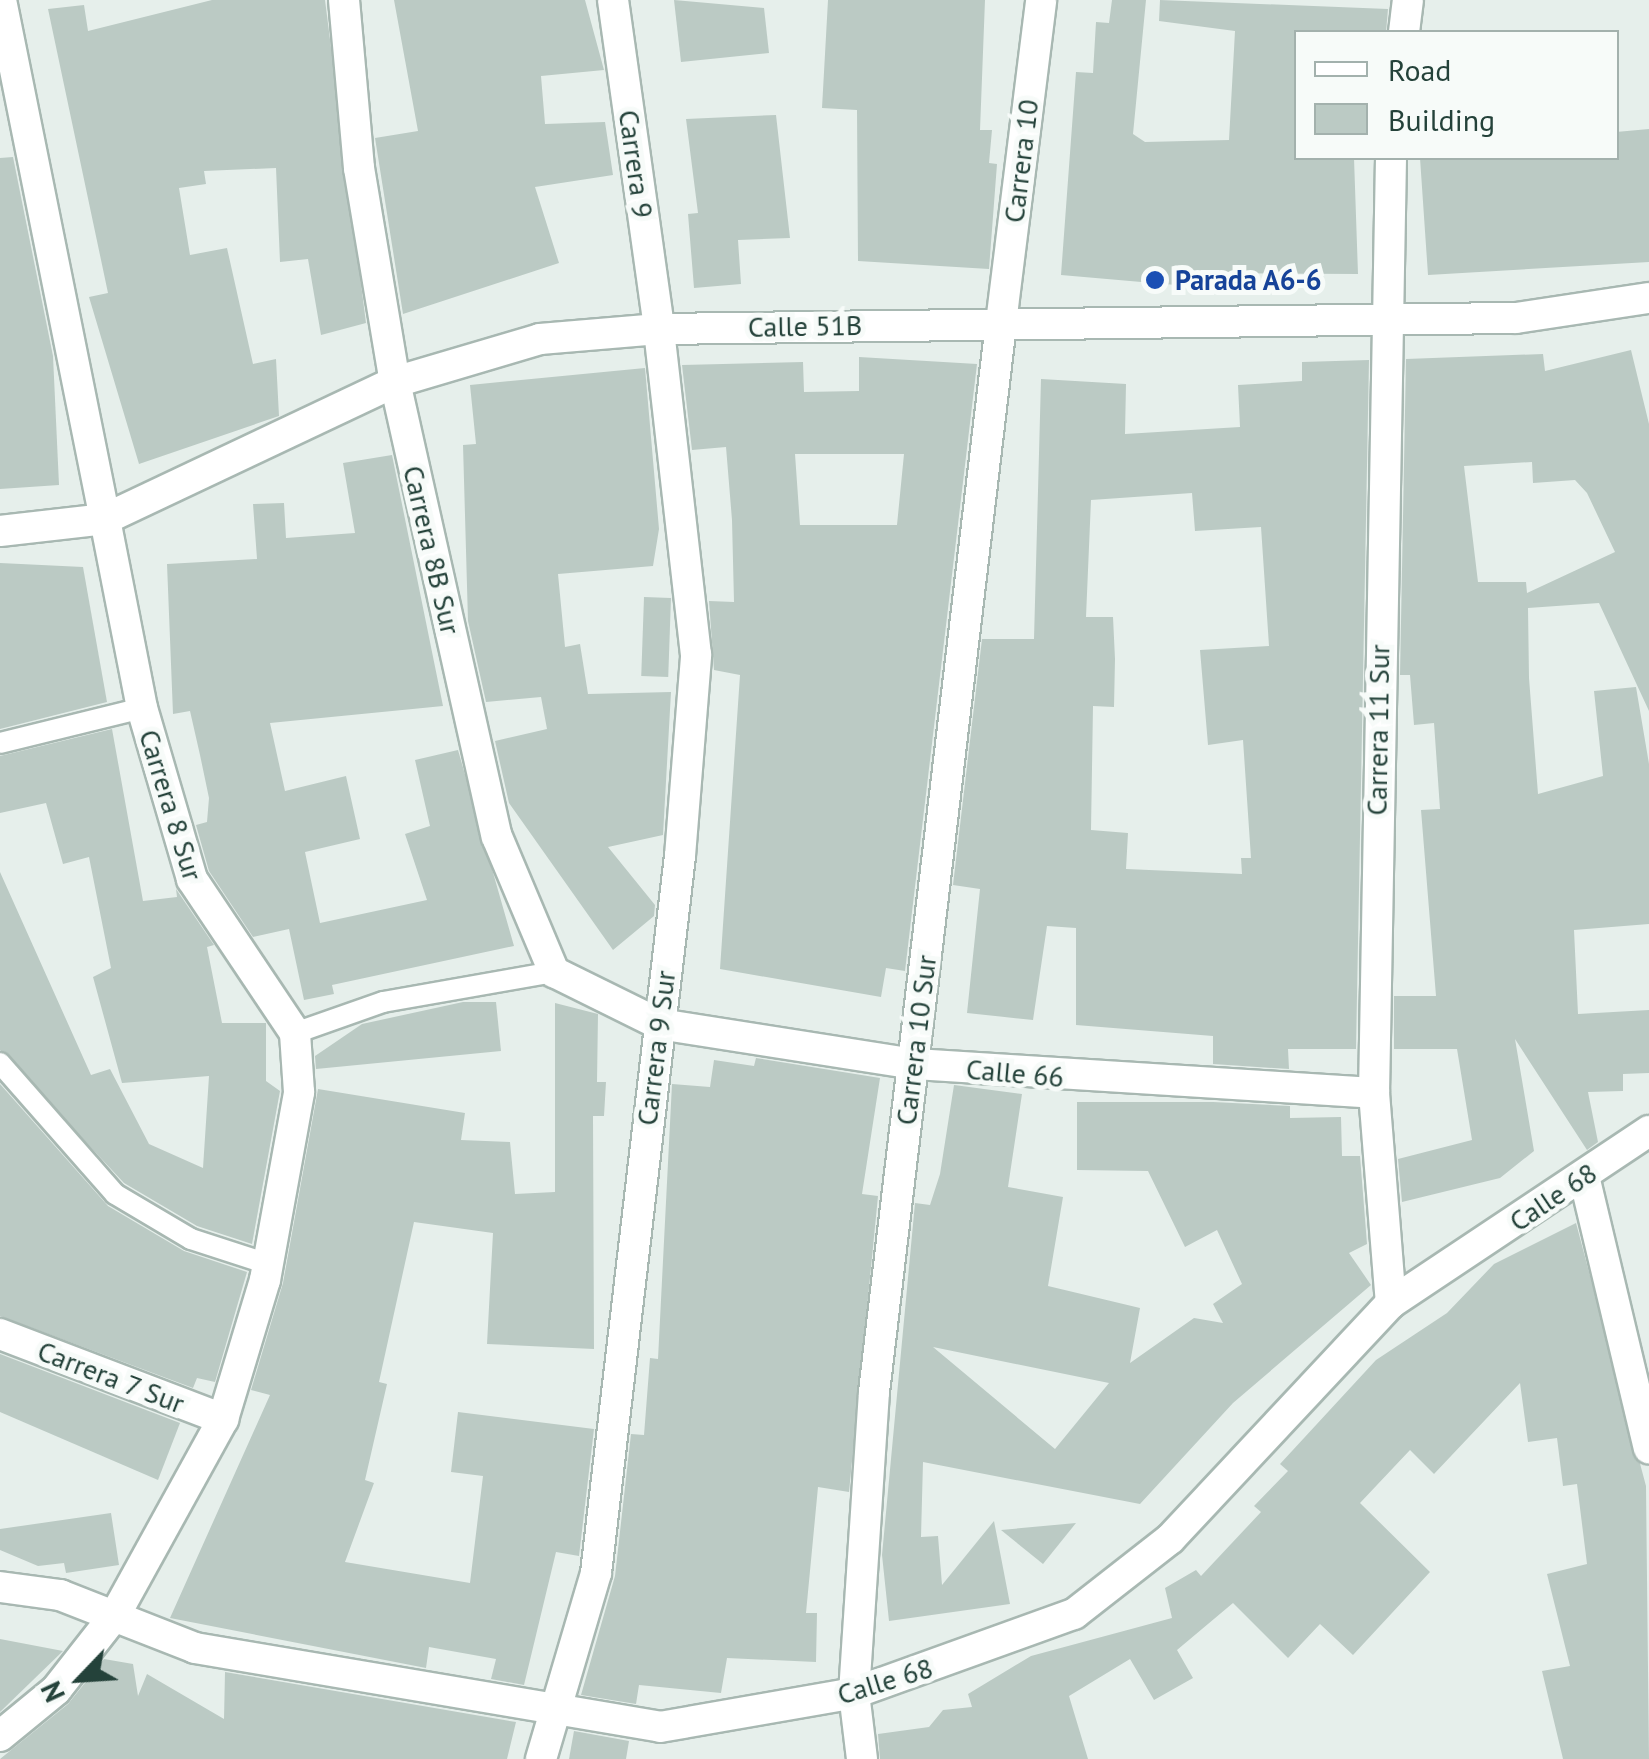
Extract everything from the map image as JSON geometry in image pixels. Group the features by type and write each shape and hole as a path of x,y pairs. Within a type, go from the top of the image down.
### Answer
{"street":[{"name":"Carrera 8 Sur","path":"1,0 142,708 192,879 295,1033"},
{"name":"Carrera 8B Sur","path":"344,0 361,185 395,382 497,837 554,972"},
{"name":"Carrera 9","path":"613,0 659,329"},
{"name":"Carrera 10","path":"1001,323 1041,0"},
{"path":"1404,30 1408,0"},
{"name":"Carrera 11 Sur","path":"1390,160 1383,322 1374,1093 1391,1302"},
{"name":"Calle 51B","path":"0,531 105,519 395,382 540,339 659,329 1516,318 1648,300"},
{"name":"Carrera 10 Sur","path":"862,1759 854,1693 874,1392 1001,323"},
{"name":"Carrera 9 Sur","path":"541,1759 560,1712 596,1573 696,655 659,329"},
{"path":"554,972 658,1024"},
{"name":"Calle 66","path":"658,1024 914,1064 1374,1093"},
{"path":"0,1736 56,1690 115,1615 223,1420 268,1264 298,1092 295,1033"},
{"name":"Calle 68","path":"0,1588 60,1594 195,1648 660,1727 854,1693 1074,1614 1170,1539 1391,1302 1649,1132"},
{"path":"1584,1176 1649,1448"},
{"name":"Carrera 7 Sur","path":"0,1334 223,1420"}],"lane":[{"path":"0,743 142,708"},
{"path":"295,1033 383,1002 554,972"},
{"path":"0,1063 115,1194 191,1239 268,1264"}],"building":[{"path":"212,0 325,0 366,323 321,335 308,259 280,262 276,168 204,171 206,184 179,188 190,255 227,248 253,364 276,359 279,416 139,464 89,297 108,293 48,9 84,5 88,31"},
{"path":"394,0 585,0 604,70 541,76 545,124 605,122 613,175 535,187 559,263 403,314 375,138 418,131"},
{"path":"674,0 764,8 769,53 681,62"},
{"path":"828,0 985,0 980,130 992,130 989,163 997,164 989,269 858,261 857,110 822,108"},
{"path":"1112,0 1146,0 1133,134 1145,142 1229,140 1235,31 1159,21 1160,0 1388,9 1386,30 1294,30 1294,160 1354,160 1358,274 1200,273 1199,287 1061,275 1076,72 1093,73 1096,22 1109,23"},
{"path":"776,115 790,238 738,240 741,284 694,288 688,214 698,213 686,119"},
{"path":"1649,129 1649,262 1428,275 1420,160 1619,160 1619,132"},
{"path":"13,157 53,356 59,485 0,489 0,158"},
{"path":"1631,350 1649,424 1649,711 1599,603 1528,608 1538,794 1603,776 1594,691 1636,687 1649,764 1649,924 1574,930 1578,1014 1649,1010 1649,1073 1623,1074 1623,1091 1588,1092 1598,1142 1587,1150 1515,1039 1534,1151 1500,1178 1402,1202 1398,1159 1472,1140 1457,1049 1394,1049 1394,996 1436,996 1421,810 1440,809 1434,723 1414,725 1410,675 1400,675 1406,359 1543,354 1545,371","holes":["1532,462 1533,483 1575,480 1587,493 1615,552 1527,593 1526,582 1478,582 1464,466"]},
{"path":"859,357 977,364 905,971 886,968 881,997 720,969 740,675 714,670 709,601 734,602 732,520 726,447 692,450 682,365 803,362 804,392 859,391","holes":["795,454 904,454 897,525 800,525"]},
{"path":"1369,360 1356,1049 1288,1049 1289,1069 1213,1064 1213,1036 1076,1025 1076,928 1047,926 1033,1020 967,1013 980,889 953,885 982,639 1034,639 1041,379 1126,384 1125,434 1240,427 1238,385 1302,381 1302,362","holes":["1192,493 1195,531 1261,527 1269,646 1200,650 1208,745 1243,740 1251,858 1241,858 1242,874 1126,869 1128,833 1091,830 1093,706 1114,707 1115,659 1113,617 1086,617 1091,500"]},
{"path":"645,368 659,529 653,566 558,574 565,647 580,644 588,694 671,692 663,835 608,847 655,905 654,916 613,950 509,803 495,741 547,729 541,697 486,702 468,621 463,445 476,444 470,385"},
{"path":"392,455 443,706 270,723 285,791 346,776 360,839 305,852 320,923 427,900 405,834 430,826 415,760 458,750 514,946 332,985 334,994 304,1000 289,929 253,937 209,871 196,825 207,822 209,798 190,711 173,714 167,564 257,559 253,504 284,503 286,538 355,533 343,463"},
{"path":"0,563 83,567 107,702 0,729"},
{"path":"644,597 671,598 668,677 641,676"},
{"path":"112,729 143,901 177,897 176,889 214,945 207,947 222,1023 266,1023 266,1081 280,1091 252,1244 197,1226 124,1183 0,1050 0,872 91,1075 110,1069 149,1144 203,1168 209,1076 122,1083 93,977 111,968 89,857 63,864 46,803 0,813 0,756"},
{"path":"463,1002 496,1002 501,1051 316,1069 315,1056 362,1024"},
{"path":"555,1003 598,1014 597,1082 606,1082 604,1116 593,1116 594,1349 487,1344 493,1233 414,1222 379,1382 387,1384 365,1480 374,1483 345,1562 470,1583 483,1476 451,1472 458,1412 594,1429 579,1556 556,1552 524,1685 491,1679 496,1659 429,1647 426,1668 170,1618 270,1395 251,1390 283,1283 318,1089 465,1113 461,1140 510,1142 515,1194 555,1192"},
{"path":"756,1058 880,1078 862,1194 878,1196 849,1492 818,1487 806,1613 817,1613 816,1662 727,1658 721,1693 639,1685 636,1704 581,1695 615,1576 631,1434 644,1435 650,1358 658,1359 672,1084 710,1087 714,1060 754,1066"},
{"path":"0,1084 108,1206 184,1251 247,1272 215,1382 197,1378 193,1388 0,1316"},
{"path":"954,1085 1022,1094 1008,1187 1063,1197 1048,1286 1140,1308 1130,1363 1194,1318 1223,1323 1213,1304 1242,1284 1217,1230 1185,1247 1148,1171 1077,1170 1077,1102 1290,1106 1290,1118 1341,1117 1342,1156 1360,1156 1367,1244 1349,1253 1371,1285 1233,1403 1140,1504 923,1462 921,1537 938,1536 942,1585 994,1521 1010,1604 889,1621 882,1555 915,1203 930,1205 940,1174","holes":["933,1347 1109,1383 1055,1449"]},
{"path":"1576,1223 1646,1486 1649,1759 1563,1759 1542,1671 1570,1666 1547,1574 1587,1564 1577,1484 1563,1486 1557,1438 1528,1442 1520,1383 1434,1474 1410,1450 1360,1503 1430,1572 1353,1655 1320,1624 1288,1658 1233,1603 1177,1650 1193,1678 1154,1700 1130,1659 1069,1696 1088,1759 880,1759 878,1734 929,1727 943,1710 972,1707 968,1694 1031,1656 1172,1618 1165,1588 1196,1570 1201,1576 1261,1512 1254,1506 1288,1471 1280,1464 1376,1360 1447,1313 1494,1264"},
{"path":"0,1354 180,1423 158,1480 0,1412"},
{"path":"111,1513 119,1565 66,1573 64,1563 38,1566 0,1550 0,1529"},
{"path":"1076,1523 1043,1564 1001,1530"},
{"path":"0,1639 63,1651 0,1712"},
{"path":"104,1659 133,1664 138,1696 147,1674 224,1719 225,1672 516,1722 507,1759 0,1759 68,1704"},
{"path":"574,1731 629,1741 626,1759 569,1759"}],"place":[{"name":"Parada A6-6","path":"1155,280"}]}
